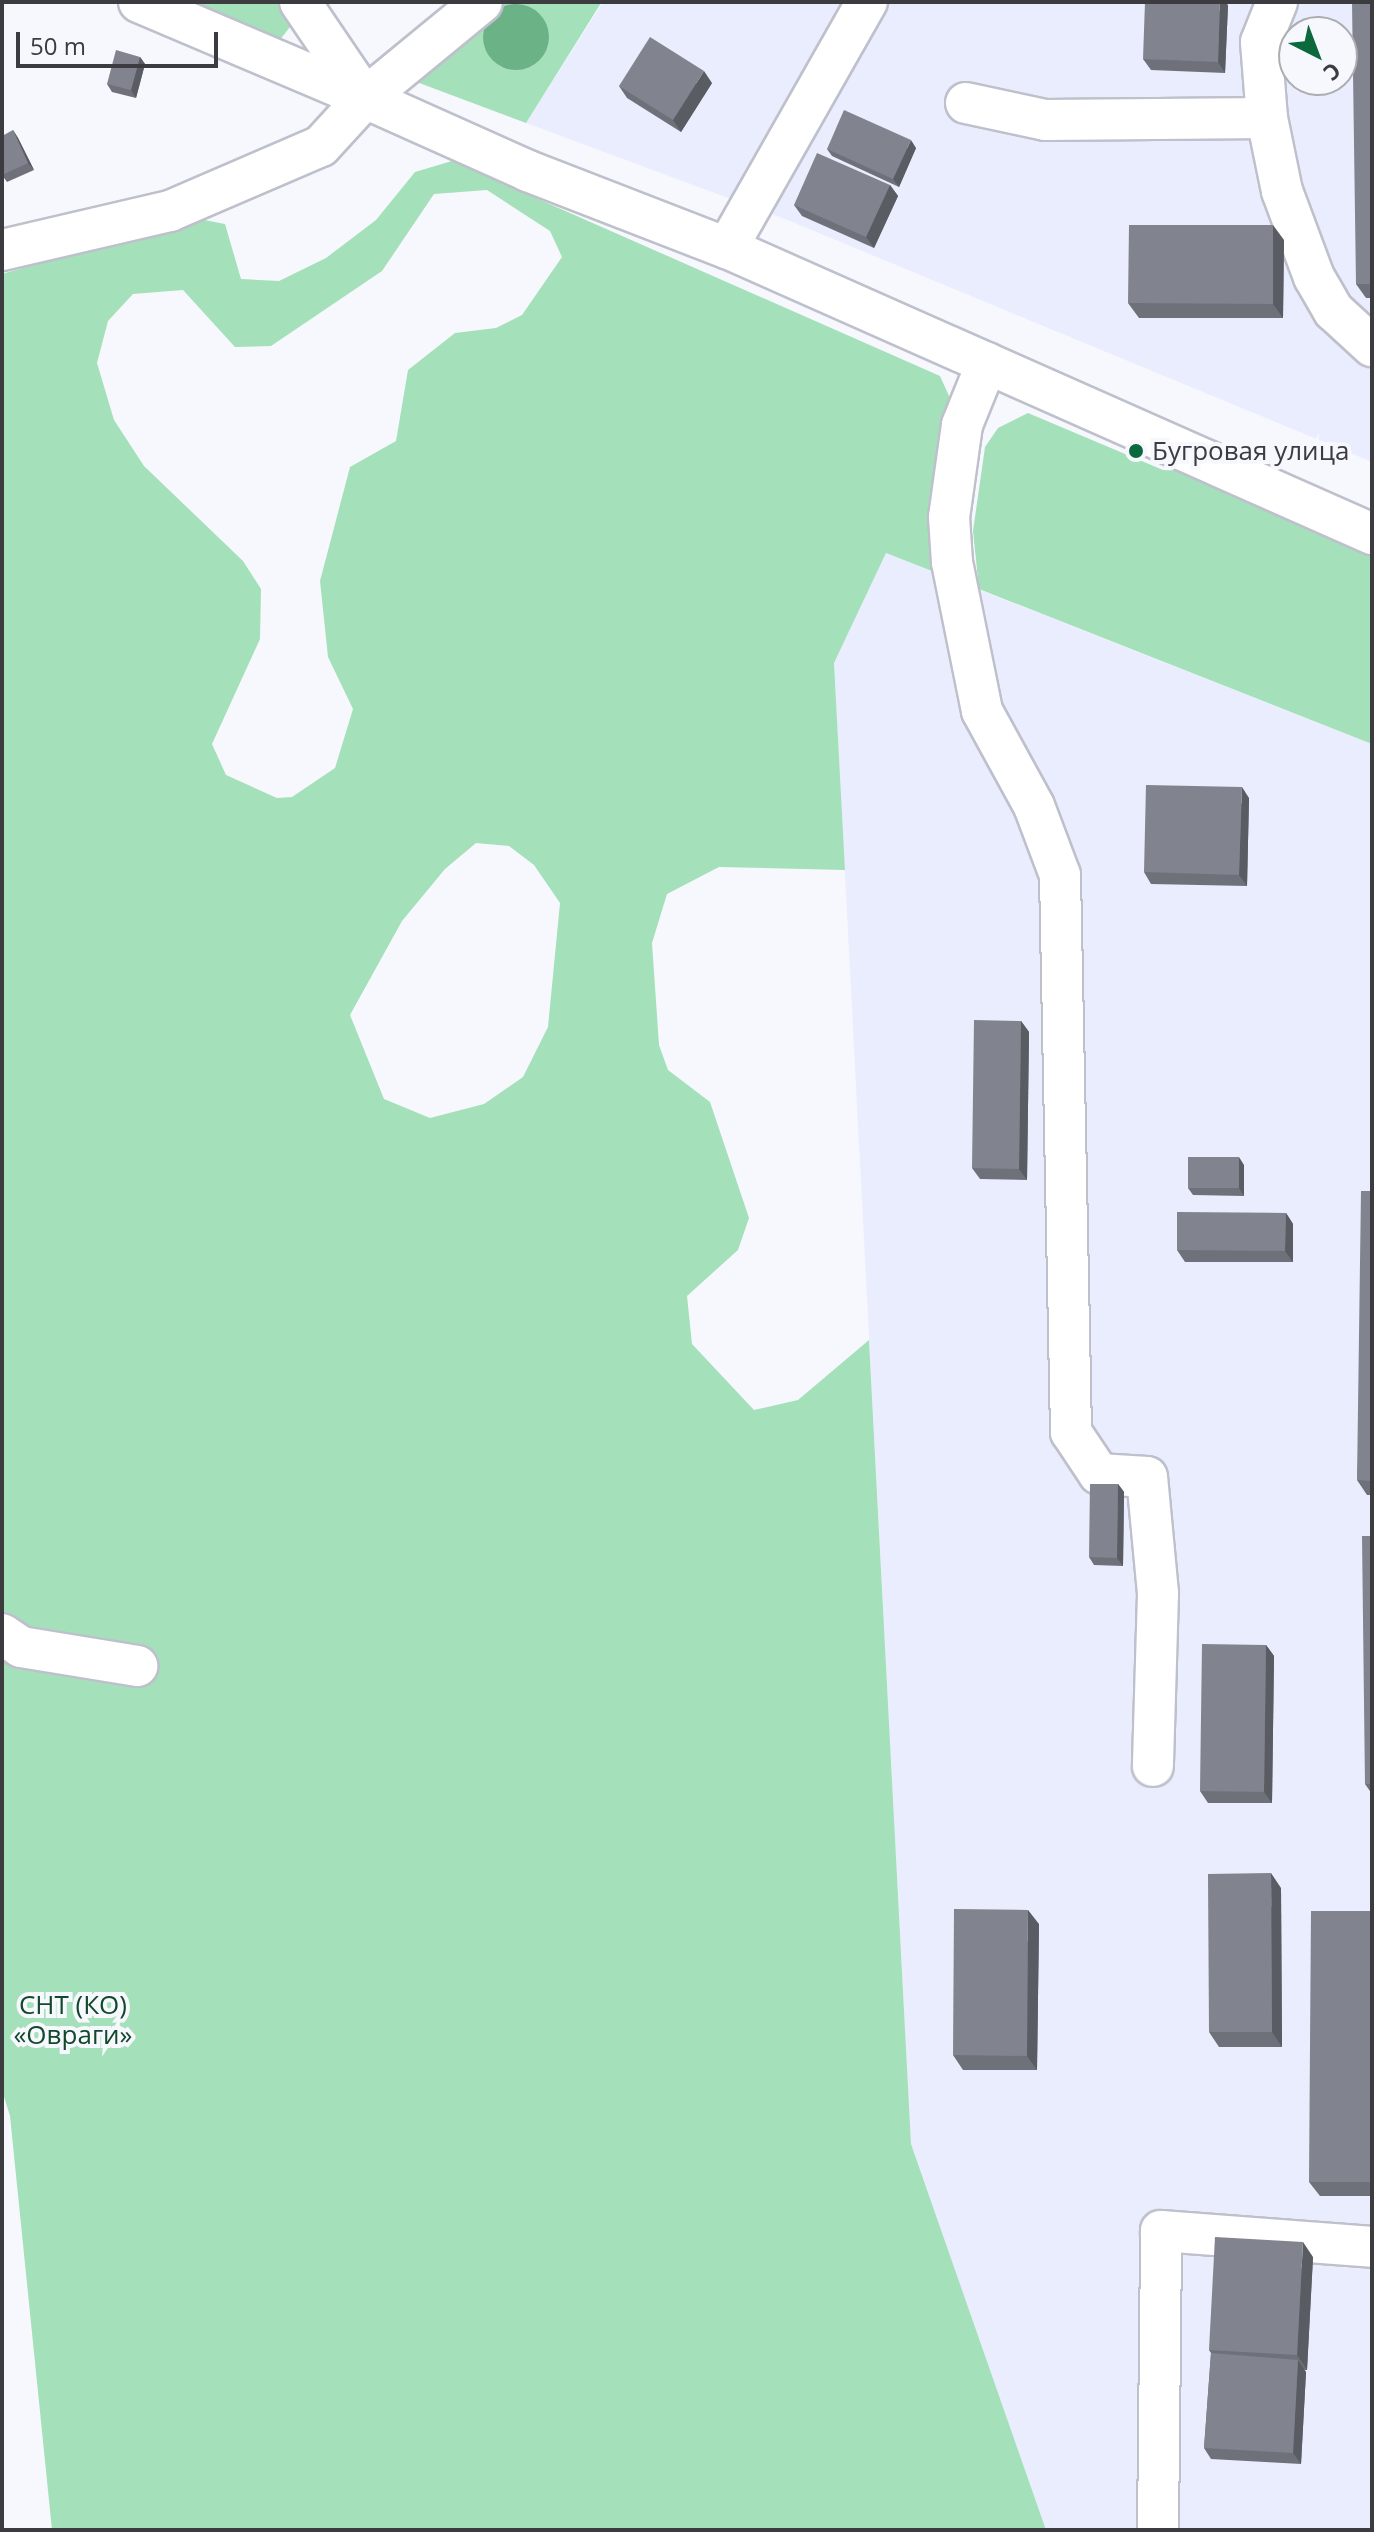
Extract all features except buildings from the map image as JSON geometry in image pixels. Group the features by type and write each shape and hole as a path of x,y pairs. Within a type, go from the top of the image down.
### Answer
{"street":[{"path":"139,2 528,171 727,248 1372,534"},
{"path":"300,2 365,98"},
{"path":"2,250 170,211 321,146 365,98 482,2"},
{"path":"727,248 867,2"},
{"path":"1277,2 1261,42 1267,118 1282,191 1314,277 1334,311 1372,346"},
{"path":"966,103 1045,120 1267,118"},
{"path":"987,363 962,425 949,517 952,562 982,711 1034,806 1060,875 1071,1432 1099,1474 1147,1477 1158,1594 1153,1766"},
{"path":"2,1634 21,1647 137,1666"},
{"path":"1158,2530 1161,2231 1372,2247"}],"shaded area":[{"path":"603,2 1372,2 1372,462 785,219 526,123"},
{"path":"516,4 529,6 544,19 549,37 547,50 534,65 516,70 503,68 488,55 483,37 485,24 498,9"},
{"path":"886,553 1372,744 1372,2530 1046,2530 911,2144 834,663"}],"green space":[{"path":"181,2 278,2 293,23 279,41"},
{"path":"492,2 601,3 526,123 406,78"},
{"name":"СНТ (КО) «Овраги»","path":"452,161 940,376 950,398 930,503 937,573 886,553 834,663 845,870 719,867 667,894 652,943 659,1045 668,1070 710,1102 749,1218 738,1250 687,1296 692,1344 754,1410 798,1400 869,1340 911,2144 1046,2530 52,2530 10,2116 2,2090 2,274 194,218 225,224 241,279 279,281 326,258 376,220 415,172","holes":["487,190 550,231 562,257 522,315 496,328 455,333 408,370 396,441 350,467 320,581 328,657 353,709 335,768 292,797 277,798 226,775 212,744 260,639 261,589 243,561 144,466 114,420 97,363 108,321 133,294 183,290 235,347 271,346 382,271 434,194","476,843 509,846 534,865 560,903 548,1027 523,1077 484,1104 430,1118 384,1099 350,1015 402,921 445,869"]},
{"path":"1028,413 1163,470 1190,471 1372,552 1372,744 979,589 973,531 985,447 998,428"}],"place":[{"name":"Бугровая улица","path":"1136,451"}]}
